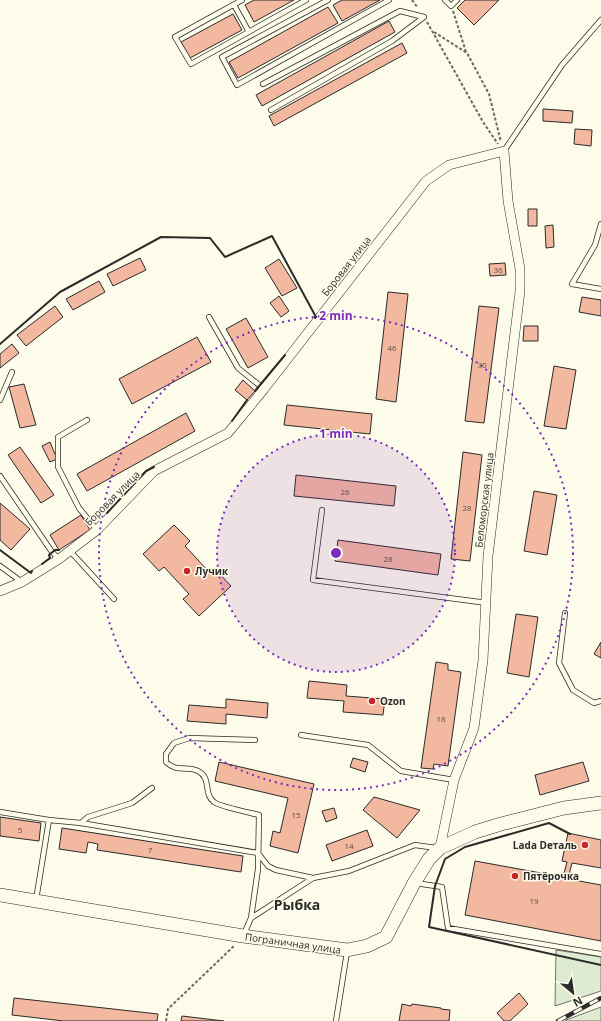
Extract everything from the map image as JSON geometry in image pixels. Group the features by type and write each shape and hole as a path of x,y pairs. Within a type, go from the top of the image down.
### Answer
{"main road":[{"name":"Пограничная улица","path":"0,895 243,936 347,950 367,946 386,937 414,883 429,859 440,848 475,832 501,824 564,808 601,803"}],"street":[{"name":"Боровая улица","path":"0,591 22,582 59,559 97,530 154,471 228,433 264,390 426,181 450,165 504,151"},
{"name":"Беломорская улица","path":"440,848 454,780 474,728 483,660 487,603 488,556 520,291 520,269 508,201 504,151"}],"lane":[{"path":"242,0 174,37 191,64 306,0"},
{"path":"328,0 222,57 237,85 389,0"},
{"path":"445,0 451,6 457,0"},
{"path":"234,5 249,32"},
{"path":"263,84 400,11 424,17"},
{"path":"271,110 392,41 424,17"},
{"path":"504,151 562,65 601,20"},
{"path":"601,224 595,245 572,284 601,289"},
{"path":"209,317 238,368 264,390"},
{"path":"0,400 12,372"},
{"path":"87,420 58,437 58,467 79,508 97,530"},
{"path":"0,476 52,552 59,559"},
{"path":"322,510 313,580 487,603"},
{"path":"70,551 114,599"},
{"path":"0,566 22,582"},
{"path":"565,613 559,663 573,690 594,703 601,701"},
{"path":"301,735 368,746 401,771 454,780"},
{"path":"243,936 251,918 258,869 259,814 214,803 208,795 207,780 198,771 171,767 166,762 166,754 174,744 189,738 255,740"},
{"path":"81,823 88,817 132,803 152,788"},
{"path":"0,812 49,820 81,823 258,853 268,866 276,870 313,878"},
{"path":"36,901 49,820"},
{"path":"251,918 313,878 349,871 415,845 440,848"},
{"path":"414,883 442,887 448,928 601,954"},
{"path":"336,1021 347,950"}],"path":[{"path":"412,0 433,31 483,122 504,151"},
{"path":"451,6 466,53 489,94 504,151"},
{"path":"433,31 466,53"},
{"path":"166,1021 168,1009 243,936"}],"green space":[{"path":"556,950 601,957 601,991 555,1006"},
{"path":"601,1007 601,1021 565,1021 566,1020"}],"building":[{"path":"254,0 294,0 254,22 245,5"},
{"path":"342,0 380,0 342,21 333,5"},
{"path":"465,0 499,0 474,25 457,8"},
{"path":"328,7 338,23 238,78 229,62"},
{"path":"233,14 242,30 190,58 181,42"},
{"path":"389,21 395,32 262,106 256,95"},
{"path":"402,43 407,53 274,126 269,116"},
{"path":"543,109 573,111 572,123 543,121"},
{"path":"575,129 592,130 591,146 574,144"},
{"path":"528,209 537,209 537,226 528,226"},
{"path":"553,225 554,247 546,248 545,226"},
{"path":"140,258 146,270 113,286 107,274"},
{"path":"279,259 297,288 282,296 265,268"},
{"path":"505,263 506,275 490,276 489,264"},
{"path":"99,281 105,292 73,310 66,299"},
{"path":"388,292 408,294 396,402 376,399"},
{"path":"279,296 289,311 281,317 270,303"},
{"path":"582,297 601,300 601,316 579,312"},
{"path":"55,306 63,317 26,346 17,335"},
{"path":"479,306 499,308 484,423 465,421"},
{"path":"246,318 268,357 248,368 226,329"},
{"path":"524,326 538,326 538,341 523,341"},
{"path":"197,337 211,362 132,404 119,379"},
{"path":"12,344 19,353 0,368 0,354"},
{"path":"554,366 576,370 566,429 544,426"},
{"path":"243,380 255,391 247,400 235,390"},
{"path":"24,384 36,425 20,428 9,387"},
{"path":"287,405 372,414 370,434 284,425"},
{"path":"186,413 195,431 87,491 77,474"},
{"path":"50,442 57,459 50,462 42,446"},
{"path":"20,447 54,495 41,503 8,455"},
{"path":"463,452 482,455 470,561 451,559"},
{"path":"296,475 396,486 394,506 294,496"},
{"path":"534,491 557,495 547,555 524,551"},
{"path":"0,503 30,529 11,550 0,540"},
{"path":"81,515 90,530 59,550 50,535"},
{"name":"Лучик","path":"174,525 190,541 185,546 211,574 216,570 231,586 199,616 183,599 189,594 164,567 159,571 143,554"},
{"path":"338,540 441,554 438,575 335,561"},
{"path":"516,614 538,617 529,677 507,673"},
{"path":"601,642 601,658 594,654"},
{"path":"436,662 448,664 448,670 461,672 448,766 434,764 433,769 421,768"},
{"path":"309,681 347,685 346,696 385,699 383,715 343,712 344,701 307,698"},
{"path":"226,699 268,703 267,718 226,714 226,724 187,721 189,705 226,708"},
{"path":"353,758 368,762 365,772 350,767"},
{"path":"219,762 314,784 298,853 270,846 273,831 280,833 288,798 215,781"},
{"path":"583,762 589,781 540,795 535,775"},
{"path":"374,797 420,810 397,838 363,810"},
{"path":"334,808 337,818 326,822 322,811"},
{"path":"0,817 41,823 39,841 0,836"},
{"path":"62,828 243,856 241,872 97,850 98,844 88,842 86,853 59,849"},
{"path":"367,830 373,846 332,861 326,845"},
{"path":"568,833 601,840 601,868 572,863 568,879 601,885 601,941 465,915 475,861 563,877 567,862 562,861"},
{"path":"519,993 528,1004 510,1021 504,1021 497,1013"},
{"path":"14,998 158,1014 157,1021 64,1021 12,1015"},
{"path":"402,1004 411,1006 412,1004 450,1010 449,1021 399,1021"},
{"path":"182,1016 224,1021 181,1021"}],"railway":[{"path":"558,1021 601,998"}],"wall":[{"path":"0,344 60,292 161,237 210,238 225,257 272,236 316,317 315,318"},
{"path":"255,391 285,355"},
{"path":"232,421 247,400"},
{"path":"107,513 146,471 154,467"},
{"path":"0,550 31,573 32,571"},
{"path":"42,564 50,558 49,555 55,550 59,550"},
{"path":"570,834 549,823 465,847 445,859 435,886 429,927 601,965"}],"place":[{"name":"Лучик","path":"187,571"},
{"name":"Ozon","path":"372,701"},
{"name":"Lada Dеталь","path":"585,845"},
{"name":"Пятёрочка","path":"515,876"}],"district":[{"name":"Рыбка","path":"297,904"}]}
